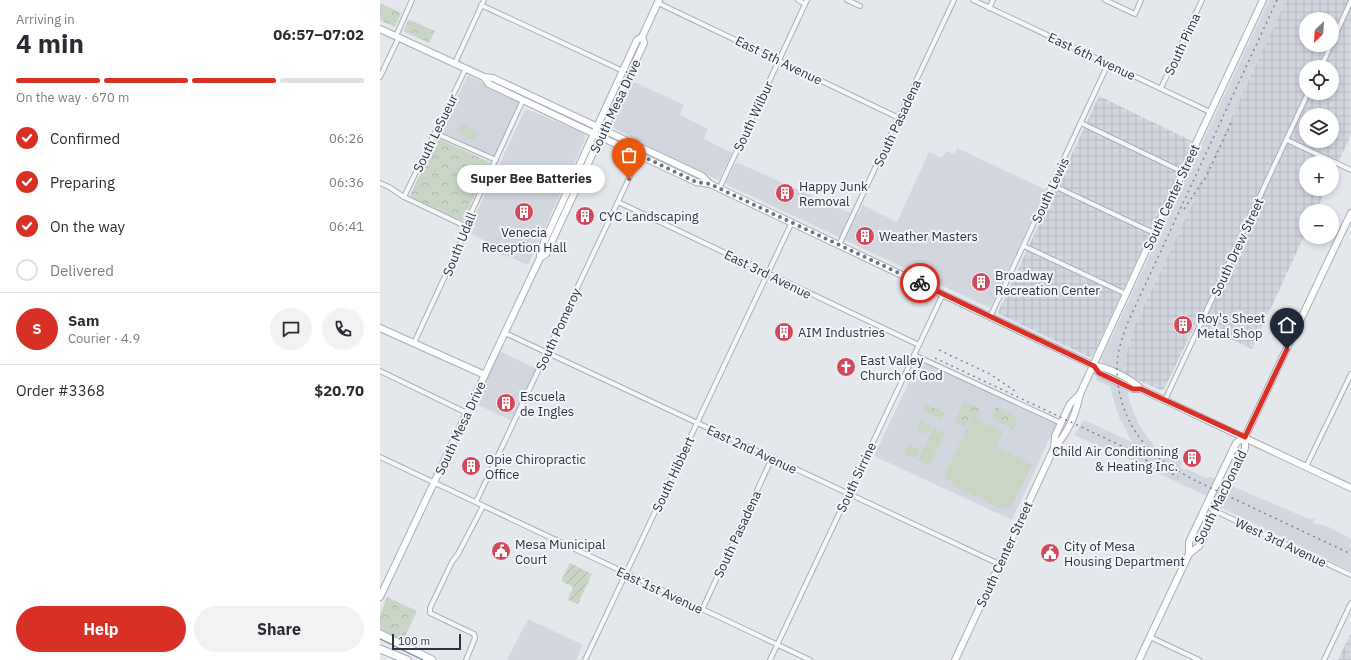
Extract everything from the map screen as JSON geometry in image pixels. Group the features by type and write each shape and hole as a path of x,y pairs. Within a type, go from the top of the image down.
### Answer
{"main road":[{"name":"South Center Street","path":"1054,448 1055,436 1061,423 1070,404 1080,394 1094,366 1154,233 1263,0"},
{"name":"South Mesa Drive","path":"380,597 540,258 540,251 623,71 638,40 642,38 658,1"},
{"path":"380,29 484,77 493,78 602,133 702,176 710,184 719,189 792,222 1094,366 1099,373 1133,389 1141,389 1351,488"},
{"name":"South Mesa Drive","path":"540,258 546,254 644,43 642,38"},
{"path":"484,77 489,84 596,130"},
{"path":"602,133 640,155 696,182 710,184"},
{"name":"South MacDonald","path":"1189,554 1199,546 1213,510 1245,448 1245,437 1351,213"},
{"path":"380,328 485,375"},
{"name":"South Center Street","path":"955,660 1054,448 1063,439 1078,409 1080,394"},
{"name":"South MacDonald","path":"1139,660 1189,554 1189,542 1236,443 1245,437"},
{"path":"380,634 432,660"},
{"path":"382,650 406,660"}],"street":[{"path":"380,77 412,0"},
{"path":"455,63 484,0"},
{"path":"798,0 806,2"},
{"path":"847,0 860,6"},
{"name":"South Pasadena","path":"839,245 954,0"},
{"name":"East 6th Avenue","path":"973,0 1210,112"},
{"path":"990,8 993,0"},
{"path":"1105,0 1135,14 1141,0"},
{"name":"South Pima","path":"1161,88 1202,0"},
{"name":"East 5th Avenue","path":"658,1 899,118"},
{"path":"1339,27 1351,1"},
{"name":"South Wilbur","path":"719,189 806,2"},
{"path":"481,5 623,71"},
{"name":"South Lewis","path":"990,317 1108,64"},
{"name":"South LeSueur","path":"404,197 466,68"},
{"name":"South Udall","path":"414,343 466,231 465,226 524,100"},
{"name":"South Drew Street","path":"1165,400 1305,100"},
{"path":"1081,123 1183,172"},
{"path":"435,133 496,160"},
{"path":"1286,140 1351,170"},
{"name":"South Pomeroy","path":"476,502 640,155"},
{"path":"380,183 404,197 465,226"},
{"path":"1052,185 1154,233"},
{"name":"East 3rd Avenue","path":"618,202 919,346"},
{"name":"South Hibbert","path":"585,660 792,222"},
{"path":"1024,246 1126,294"},
{"name":"South Sirrine","path":"770,660 919,346 942,294"},
{"name":"East 2nd Avenue","path":"505,333 1000,564"},
{"path":"914,354 1061,423"},
{"path":"380,371 467,413"},
{"path":"1306,467 1351,374"},
{"name":"East 1st Avenue","path":"380,456 810,660"},
{"name":"South Pasadena","path":"702,610 772,458"},
{"path":"466,660 475,638 474,634 430,613 430,608 452,562 458,554 483,506"},
{"name":"West 3rd Avenue","path":"1213,510 1351,575"},
{"path":"1324,660 1351,603"},
{"path":"1150,637 1199,660"},
{"path":"382,650 397,660"}],"shaded area":[{"path":"1269,0 1286,0 1214,155 1192,195 1195,198 1132,330 1126,357 1125,381 1130,403 1139,425 1154,446 1182,461 1180,467 1185,470 1186,469 1207,478 1211,477 1309,519 1315,519 1313,523 1329,527 1351,539 1351,571 1222,508 1223,504 1074,435 1084,420 1132,442 1118,415 1110,386 1095,380 1103,364 1101,360"},
{"path":"1286,0 1351,0 1351,135 1339,161 1339,156 1299,156 1299,196 1323,196 1319,204 1299,204 1299,244 1300,244 1252,349 1196,323 1164,389 1160,390 1125,374 1126,357 1132,331 1195,198 1192,195 1202,178"},
{"path":"468,75 520,102 494,157 441,132"},
{"path":"630,80 684,105 680,115 708,129 704,139 732,153 719,180 660,153 612,127 611,121"},
{"path":"1099,96 1192,141 1093,355 1089,357 999,314 998,312"},
{"path":"525,110 529,110 584,133 585,139 528,265 490,249 491,244 471,234 475,226 471,224"},
{"path":"957,148 1046,190 990,308 728,185 726,182 736,162 857,216 863,205 897,222 929,152 942,158 946,151 954,154"},
{"path":"497,350 539,370 514,422 472,402"},
{"path":"922,355 1058,420 1012,520 874,456"},
{"path":"528,619 583,645 576,660 507,660"},
{"path":"1351,633 1351,660 1338,660"}],"green space":[{"path":"380,3 401,13 395,27 380,20"},
{"path":"410,20 435,31 429,43 405,32 404,30 408,21"},
{"path":"462,123 477,131 476,133 478,134 475,141 458,132"},
{"path":"437,139 440,139 490,163 463,220 460,220 411,197 411,193"},
{"path":"964,401 980,409 976,419 970,416 965,427 954,423"},
{"path":"926,404 945,413 941,420 923,411"},
{"path":"996,407 1018,418 1012,429 991,418"},
{"path":"972,417 1003,432 996,447 1032,464 1010,509 1007,507 1002,509 954,486 953,482 944,477"},
{"path":"920,420 931,426 927,434 916,430"},
{"path":"934,427 945,432 929,465 918,460"},
{"path":"909,445 920,450 915,459 905,454"},
{"path":"570,563 592,574 578,604 568,600 573,587 561,581"},
{"path":"387,597 417,611 403,641 380,630 380,615"}],"tram line":[{"path":"380,639 423,660"}],"railway":[{"path":"1277,0 1128,322 1118,355 1118,383 1125,411 1138,436 1147,447 1174,469 1192,479 1351,554"},
{"path":"1184,209 1206,177 1231,123"},
{"path":"939,350 990,374 1018,393"},
{"path":"935,358 1126,448 1154,465 1178,477"}],"way so far":[{"path":"629,179 640,155 696,182 710,184 920,283"}],"place":[{"name":"Super Bee Batteries","path":"629,179"},
{"name":"Happy Junk Removal","path":"785,193"},
{"name":"Venecia Reception Hall","path":"524,212"},
{"name":"CYC Landscaping","path":"585,216"},
{"name":"Weather Masters","path":"865,236"},
{"name":"Broadway Recreation Center","path":"981,282"},
{"name":"Roy's Sheet Metal Shop","path":"1183,325"},
{"name":"AIM Industries","path":"784,332"},
{"name":"East Valley Church of God","path":"846,367"},
{"name":"Escuela de Ingles","path":"506,403"},
{"name":"Child Air Conditioning & Heating Inc.","path":"1192,458"},
{"name":"Opie Chiropractic Office","path":"471,466"},
{"name":"Mesa Municipal Court","path":"501,551"},
{"name":"City of Mesa Housing Department","path":"1050,553"}],"route":[{"path":"920,283 1094,366 1099,373 1133,389 1141,389 1245,437 1287,349"}]}
